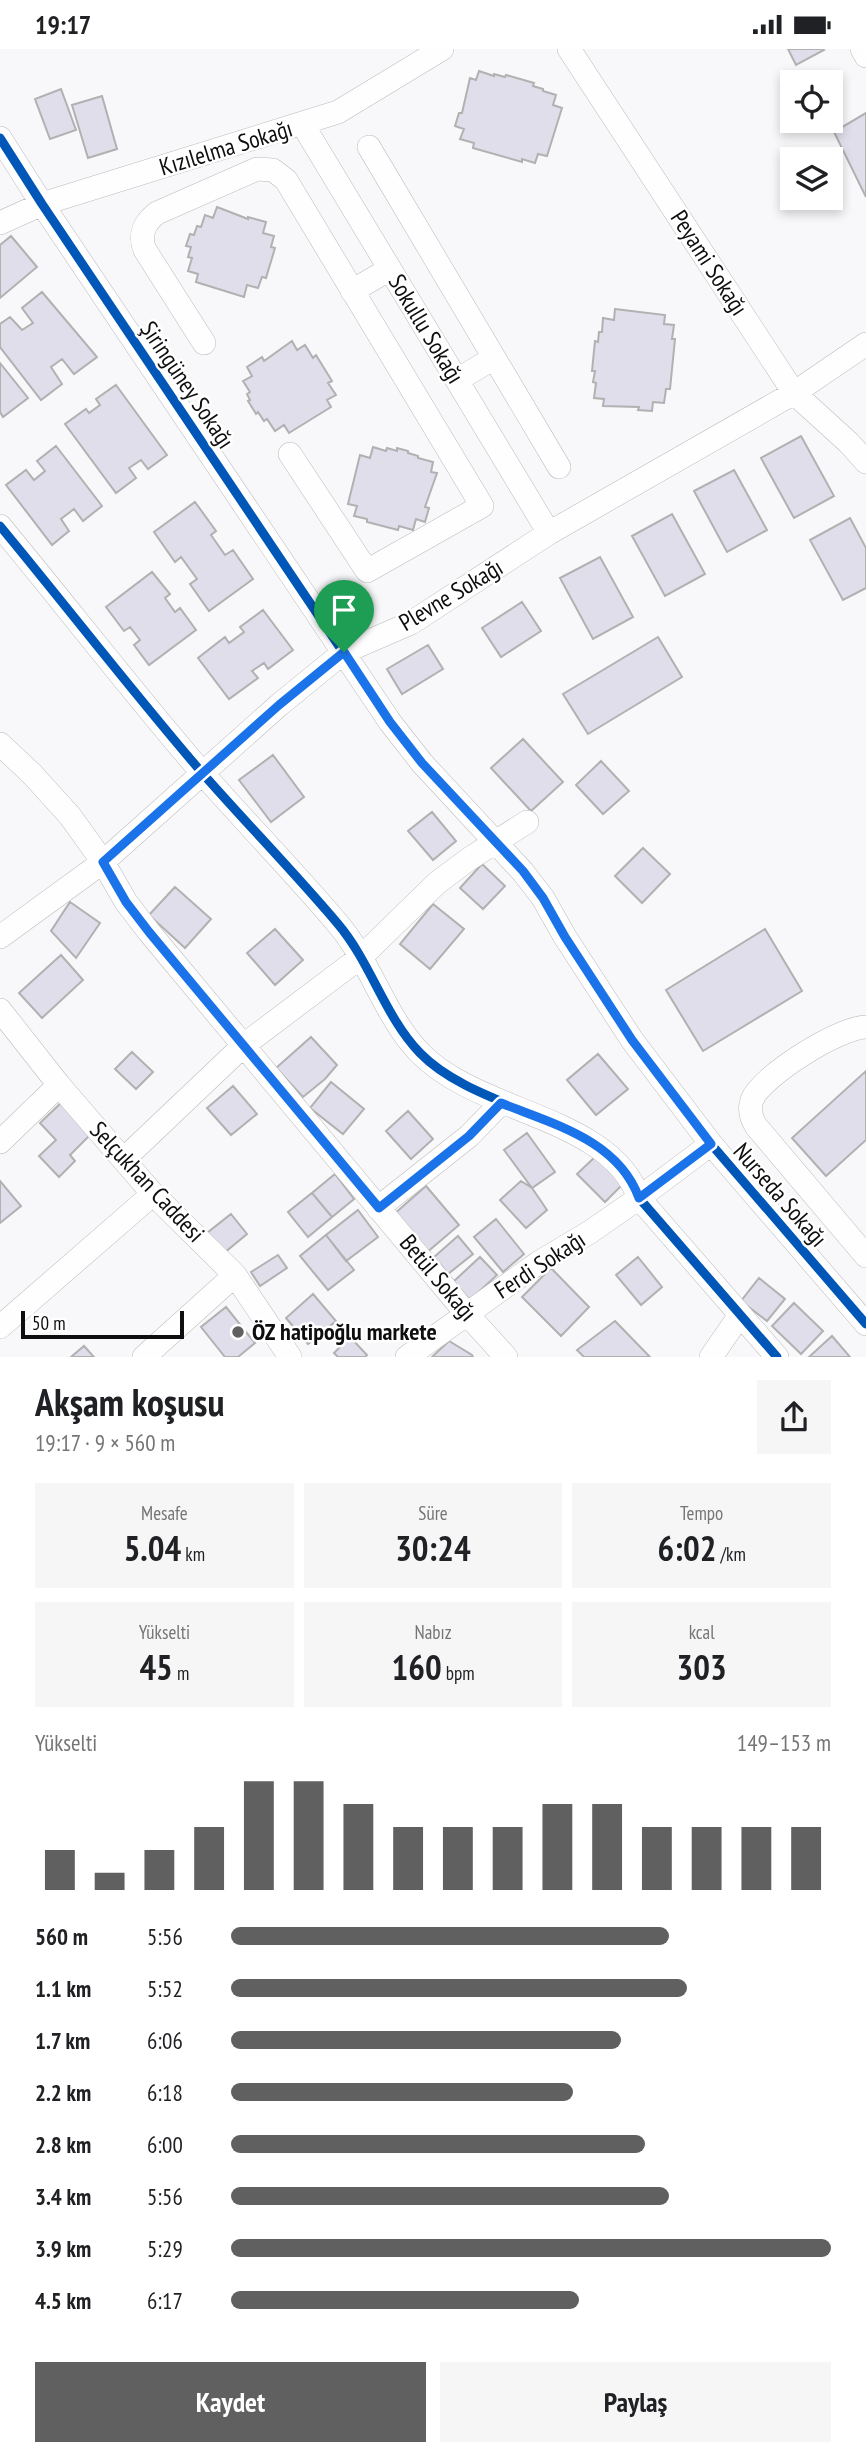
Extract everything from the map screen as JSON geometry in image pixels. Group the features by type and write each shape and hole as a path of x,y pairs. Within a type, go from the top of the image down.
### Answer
{"street":[{"name":"Kızılelma Sokağı","path":"0,223 41,204 338,112 442,49"},
{"name":"Peyami Sokağı","path":"569,49 794,393 866,462"},
{"path":"862,49 866,56"},
{"name":"Sokullu Sokağı","path":"303,125 549,533"},
{"name":"Şiringüney Sokağı","path":"0,138 41,204 344,652"},
{"path":"369,147 559,467"},
{"path":"204,343 145,250 143,230 157,213 257,169 273,170 286,180 482,506 367,571 290,454"},
{"path":"352,291 390,269"},
{"name":"Plevne Sokağı","path":"0,937 103,862 279,705 344,652 411,623 549,533 794,393 866,344"},
{"path":"457,380 494,358"},
{"path":"0,526 203,773 340,926 362,956 401,1027 419,1052 439,1070 501,1103 582,1136 601,1148 619,1164 634,1183 639,1198 776,1357"},
{"name":"Nurseda Sokağı","path":"344,652 406,743 523,871 543,898 632,1040 711,1144 866,1324"},
{"name":"Betül Sokağı","path":"0,744 70,816 103,862 126,902 466,1313 506,1357"},
{"path":"124,1159 244,1045 362,956 437,883 527,822"},
{"name":"Selçukhan Caddesi","path":"0,1010 59,1085 153,1194 235,1275 290,1357"},
{"path":"866,1027 836,1035 796,1059 756,1092 750,1109 756,1126 866,1256"},
{"path":"0,1142 59,1085"},
{"path":"379,1208 469,1136 501,1103"},
{"name":"Ferdi Sokağı","path":"407,1357 466,1313 639,1198 711,1144"},
{"path":"0,1327 153,1194"},
{"path":"144,1357 235,1275"},
{"path":"711,1357 740,1315"}],"building":[{"path":"788,49 823,49 824,50 796,65"},
{"path":"479,71 534,83 533,86 556,95 553,105 562,108 547,156 538,154 535,163 522,159 522,162 473,148 474,143 460,139 464,129 455,126 459,113 462,113 470,78 476,80"},
{"path":"61,89 76,130 50,139 35,99"},
{"path":"102,96 117,149 88,158 72,105"},
{"path":"866,113 866,197 834,133 843,133 843,127"},
{"path":"217,207 248,219 266,222 263,233 274,236 271,247 275,248 266,278 262,277 258,288 247,285 244,297 196,282 198,274 188,271 192,258 188,257 191,247 186,246 190,234 194,235 197,226 201,227 205,215 213,218"},
{"path":"11,236 37,267 0,298 0,245"},
{"path":"42,292 97,357 74,374 62,359 51,367 62,384 41,400 0,347 0,324 10,317 22,330 33,323 22,308"},
{"path":"615,309 665,315 664,324 674,325 670,389 666,389 664,403 653,402 652,411 638,410 639,407 603,406 604,399 594,398 596,383 593,382 595,371 592,371 595,341 598,342 599,332 602,332 603,318 614,320"},
{"path":"292,341 297,350 305,345 313,358 316,355 332,381 328,383 336,395 327,400 331,407 289,433 284,425 275,431 267,419 264,421 258,412 256,414 248,401 250,400 247,394 250,392 243,381 252,376 247,367 262,357 264,361"},
{"path":"0,363 28,398 3,417 0,412"},
{"path":"116,385 167,455 148,469 141,460 129,468 136,478 116,493 65,424 86,409 89,413 100,405 96,399"},
{"path":"801,436 834,496 794,518 761,458"},
{"path":"56,446 102,506 83,521 74,509 61,519 69,531 52,545 6,485 26,470 34,480 45,471 37,461"},
{"path":"373,447 386,451 387,448 397,451 397,448 433,462 431,472 437,473 425,507 429,508 425,522 416,519 413,530 399,526 398,530 367,522 367,519 354,516 357,506 348,504 360,455 370,458"},
{"path":"734,470 767,530 727,552 694,491"},
{"path":"195,502 216,531 211,535 225,555 233,550 253,579 209,611 190,584 197,579 181,557 175,562 154,532"},
{"path":"672,514 705,574 665,596 632,536"},
{"path":"850,518 866,548 866,588 843,600 810,540"},
{"path":"600,557 633,617 593,639 560,578"},
{"path":"152,572 170,594 165,598 175,612 180,608 196,630 149,665 134,645 140,640 130,627 124,631 106,607"},
{"path":"522,602 541,631 501,657 482,628"},
{"path":"263,610 293,650 268,669 264,663 252,671 258,678 229,699 198,658 225,637 229,643 244,632 240,627"},
{"path":"658,637 682,677 588,734 563,694"},
{"path":"428,645 443,669 402,694 387,669"},
{"path":"523,739 563,782 531,811 491,768"},
{"path":"273,755 304,797 271,822 239,780"},
{"path":"601,761 629,791 603,814 576,785"},
{"path":"432,812 456,841 433,860 408,831"},
{"path":"643,848 670,874 642,903 615,876"},
{"path":"482,864 505,886 483,909 460,888"},
{"path":"175,887 211,919 185,948 149,915"},
{"path":"70,902 100,923 76,958 51,931"},
{"path":"433,904 464,929 430,969 400,944"},
{"path":"275,929 303,960 275,985 247,953"},
{"path":"765,929 802,991 703,1051 666,990"},
{"path":"61,955 83,980 42,1018 19,993"},
{"path":"311,1037 337,1065 303,1097 276,1068"},
{"path":"132,1052 153,1072 136,1089 115,1069"},
{"path":"598,1054 628,1089 596,1115 567,1080"},
{"path":"866,1071 866,1140 826,1176 792,1138"},
{"path":"331,1082 364,1109 343,1134 310,1108"},
{"path":"233,1086 257,1114 231,1135 207,1108"},
{"path":"62,1102 93,1132 70,1155 75,1161 59,1177 39,1156 56,1140 40,1123"},
{"path":"408,1111 433,1139 411,1159 386,1131"},
{"path":"527,1133 555,1172 532,1188 504,1150"},
{"path":"596,1156 623,1184 605,1202 577,1174"},
{"path":"335,1174 354,1199 332,1217 312,1193"},
{"path":"0,1181 21,1206 0,1223"},
{"path":"521,1181 532,1188 547,1210 526,1228 500,1200"},
{"path":"426,1186 459,1225 425,1254 393,1215"},
{"path":"312,1193 332,1217 308,1237 288,1212"},
{"path":"358,1210 378,1237 346,1261 326,1235"},
{"path":"231,1214 247,1234 224,1253 207,1233"},
{"path":"496,1219 524,1254 503,1272 474,1237"},
{"path":"326,1235 354,1270 328,1290 300,1256"},
{"path":"458,1236 473,1254 448,1274 434,1257"},
{"path":"278,1255 287,1268 260,1286 251,1272"},
{"path":"480,1257 497,1275 470,1300 453,1282"},
{"path":"638,1257 662,1287 641,1305 616,1275"},
{"path":"551,1268 589,1307 561,1336 522,1297"},
{"path":"759,1278 785,1299 767,1321 741,1301"},
{"path":"313,1294 336,1321 308,1344 286,1318"},
{"path":"794,1303 823,1331 801,1354 772,1326"},
{"path":"226,1307 255,1343 238,1357 225,1357 201,1327"},
{"path":"615,1321 650,1357 584,1357 577,1350"},
{"path":"832,1336 850,1357 809,1357"},
{"path":"350,1337 367,1355 365,1357 338,1357 334,1353"},
{"path":"449,1341 472,1355 473,1357 432,1357"},
{"path":"84,1346 94,1357 71,1357"}],"cycle path":[{"path":"0,138 390,722 422,763 523,872 543,898 632,1040 711,1144 866,1324"},
{"path":"0,526 178,744 350,939 397,1023 420,1053 445,1073 475,1090 573,1132 601,1149 624,1171 639,1198 777,1357"}],"place":[{"name":"ÖZ hatipoğlu markete","path":"238,1332"}],"route":[{"path":"344,652 390,722 422,763 523,871 543,898 632,1040 711,1144 639,1198 634,1183 619,1164 601,1148 582,1136 501,1103 469,1136 379,1208 149,932 126,902 103,862 279,705 344,652"}]}
